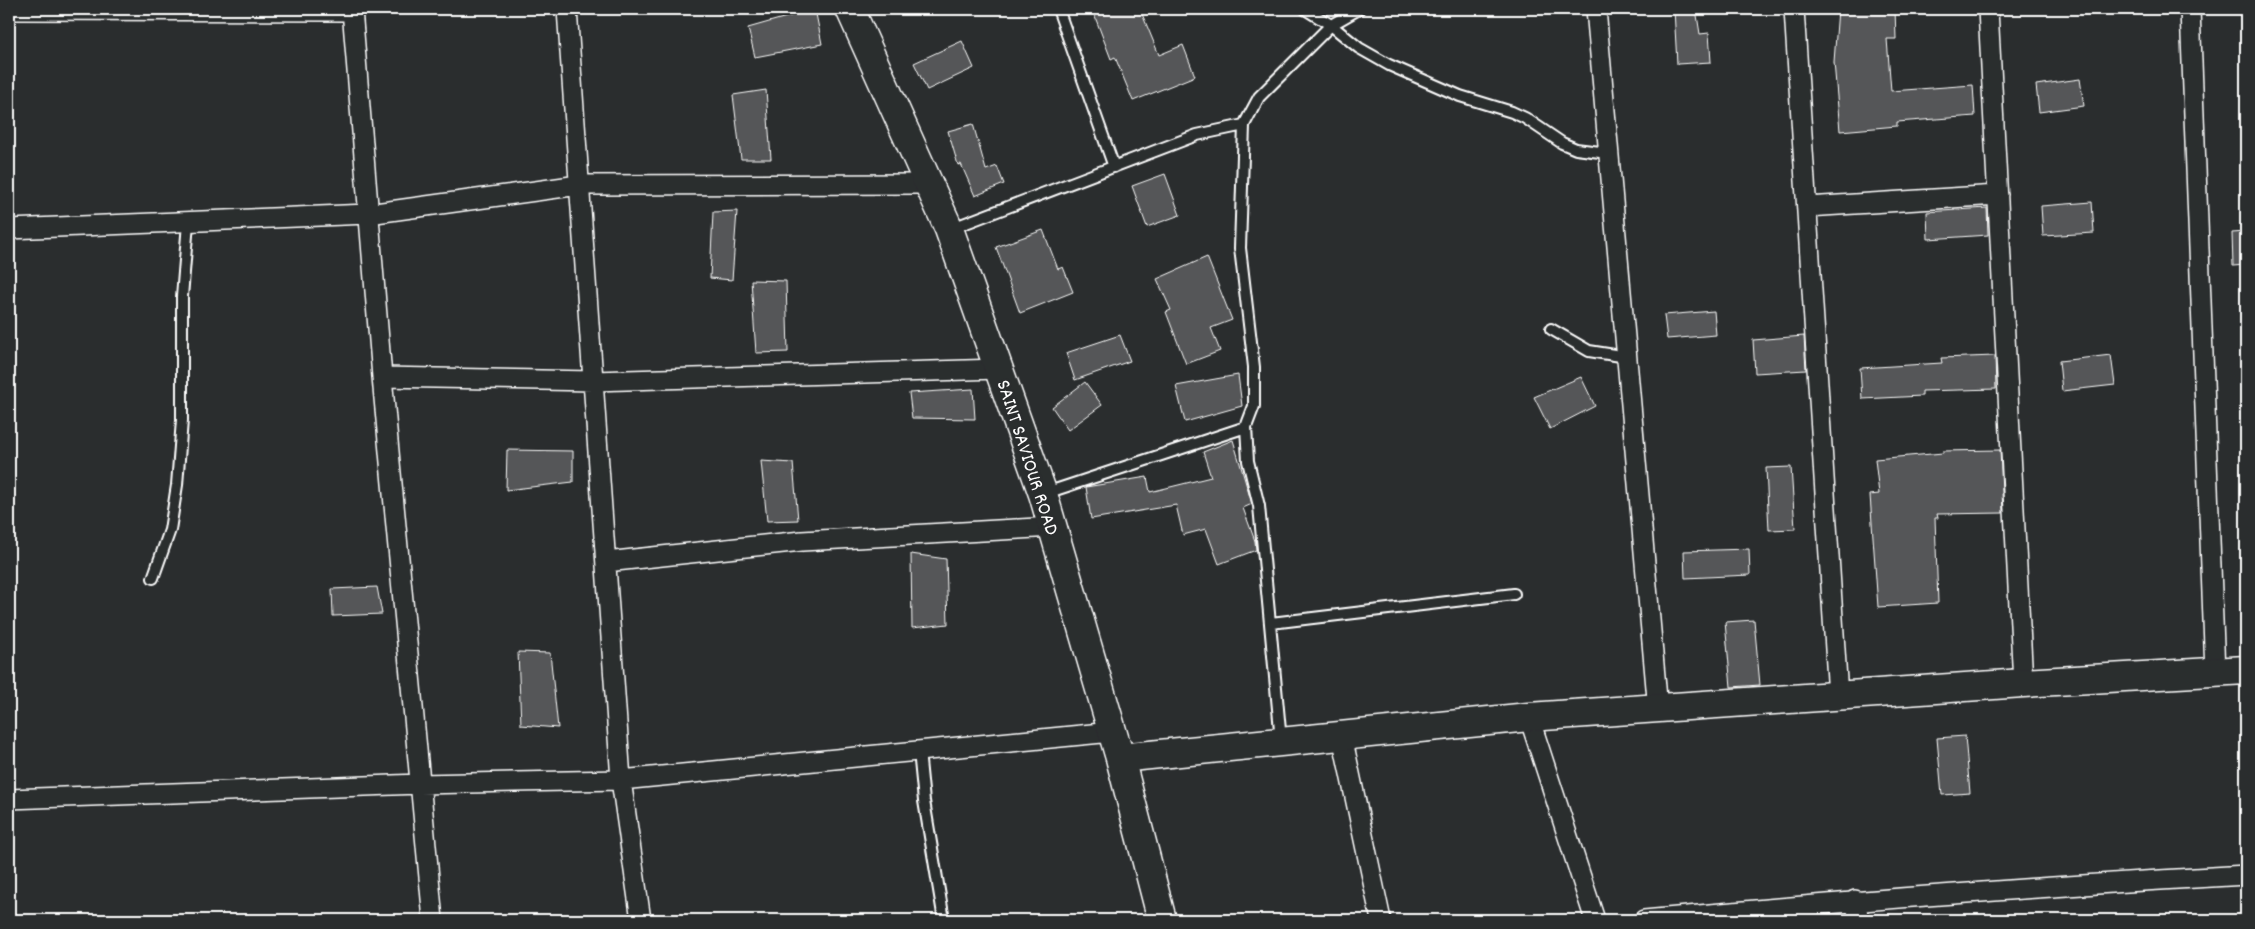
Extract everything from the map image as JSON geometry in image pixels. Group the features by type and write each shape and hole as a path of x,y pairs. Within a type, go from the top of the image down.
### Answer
{"street":[{"path":"567,9 621,780 641,920"},
{"name":"SAINT SAVIOUR ROAD","path":"850,9 949,230 1043,494 1120,758 1162,920"},
{"path":"1596,9 1658,710"},
{"path":"1794,9 1838,696"},
{"path":"1988,9 2023,683"},
{"path":"2190,9 2215,673"},
{"path":"9,10 352,10 382,378 433,920"},
{"path":"9,230 368,214 579,185 927,184"},
{"path":"1806,207 1998,195"},
{"path":"382,378 593,381 999,369"},
{"path":"606,562 802,541 1053,527"},
{"path":"1120,758 1529,717 1658,710 2023,683 2246,670"},
{"path":"1529,717 1595,920"},
{"path":"9,799 420,784 621,780 1112,732"},
{"path":"1342,736 1381,920"},
{"path":"1644,920 1855,900 2018,888 2246,875"},
{"path":"1855,900 1859,920"}],"lane":[{"path":"1058,9 1114,167"},
{"path":"1305,9 1331,25 1359,48 1389,65 1460,96 1512,112 1525,118 1569,146 1608,153"},
{"path":"1282,742 1259,506 1248,461 1246,427 1254,406 1254,367 1240,248 1244,124 1259,97 1331,25 1359,9"},
{"path":"949,230 1197,135 1244,124"},
{"path":"153,578 170,530 177,484 182,420 182,297 188,223"},
{"path":"1551,328 1589,351 1627,358"},
{"path":"1043,494 1246,427"},
{"path":"1271,622 1514,594"},
{"path":"919,751 924,801 944,920"}],"building":[{"path":"815,9 822,44 755,57 748,28"},
{"path":"1092,9 1140,9 1159,55 1183,45 1195,76 1133,101 1115,57 1111,59"},
{"path":"1674,9 1696,9 1700,34 1709,33 1711,62 1677,64"},
{"path":"1838,9 1895,9 1896,39 1887,39 1891,91 1973,85 1975,116 1897,122 1897,126 1840,131 1834,62"},
{"path":"962,41 974,68 927,90 914,63"},
{"path":"2080,79 2084,106 2039,112 2036,85"},
{"path":"766,90 771,159 741,159 733,95"},
{"path":"973,124 986,170 997,166 1004,184 975,196 961,164 958,165 948,131"},
{"path":"1165,174 1180,215 1147,227 1132,186"},
{"path":"2092,202 2094,233 2043,236 2041,206"},
{"path":"1987,208 1988,235 1928,239 1927,212"},
{"path":"737,211 732,280 710,278 713,212"},
{"path":"1043,230 1058,269 1063,267 1073,292 1020,313 996,247"},
{"path":"2246,232 2246,265 2233,266 2232,233"},
{"path":"1207,257 1232,320 1211,328 1220,351 1186,364 1166,312 1171,310 1157,279"},
{"path":"751,280 786,281 788,352 756,353"},
{"path":"1714,311 1716,335 1667,339 1664,315"},
{"path":"1120,335 1130,361 1075,380 1066,353"},
{"path":"1804,336 1806,370 1755,373 1753,340"},
{"path":"2111,355 2115,385 2062,391 2059,361"},
{"path":"1995,356 1996,389 1922,391 1922,396 1862,399 1860,368 1942,363 1941,358"},
{"path":"1238,375 1242,406 1185,422 1176,386"},
{"path":"1581,377 1595,406 1550,429 1534,397"},
{"path":"1085,382 1102,405 1068,430 1052,407"},
{"path":"973,389 975,419 912,418 909,393"},
{"path":"1233,440 1252,504 1243,508 1255,541 1256,550 1219,564 1206,529 1183,535 1176,505 1091,519 1086,487 1147,477 1150,492 1211,477 1203,452"},
{"path":"507,450 573,451 573,482 506,490"},
{"path":"2000,450 2003,513 1937,514 1938,518 1935,518 1938,603 1878,607 1870,495 1879,494 1875,459 1943,453 1943,451"},
{"path":"761,461 793,463 798,520 767,521"},
{"path":"1791,467 1795,529 1769,530 1766,468"},
{"path":"1749,549 1750,575 1685,578 1684,551"},
{"path":"911,554 946,559 948,624 912,628"},
{"path":"377,587 382,614 333,616 332,589"},
{"path":"1754,620 1760,685 1731,687 1725,622"},
{"path":"518,652 550,653 558,728 521,725"},
{"path":"1965,736 1970,793 1942,795 1937,738"}]}
